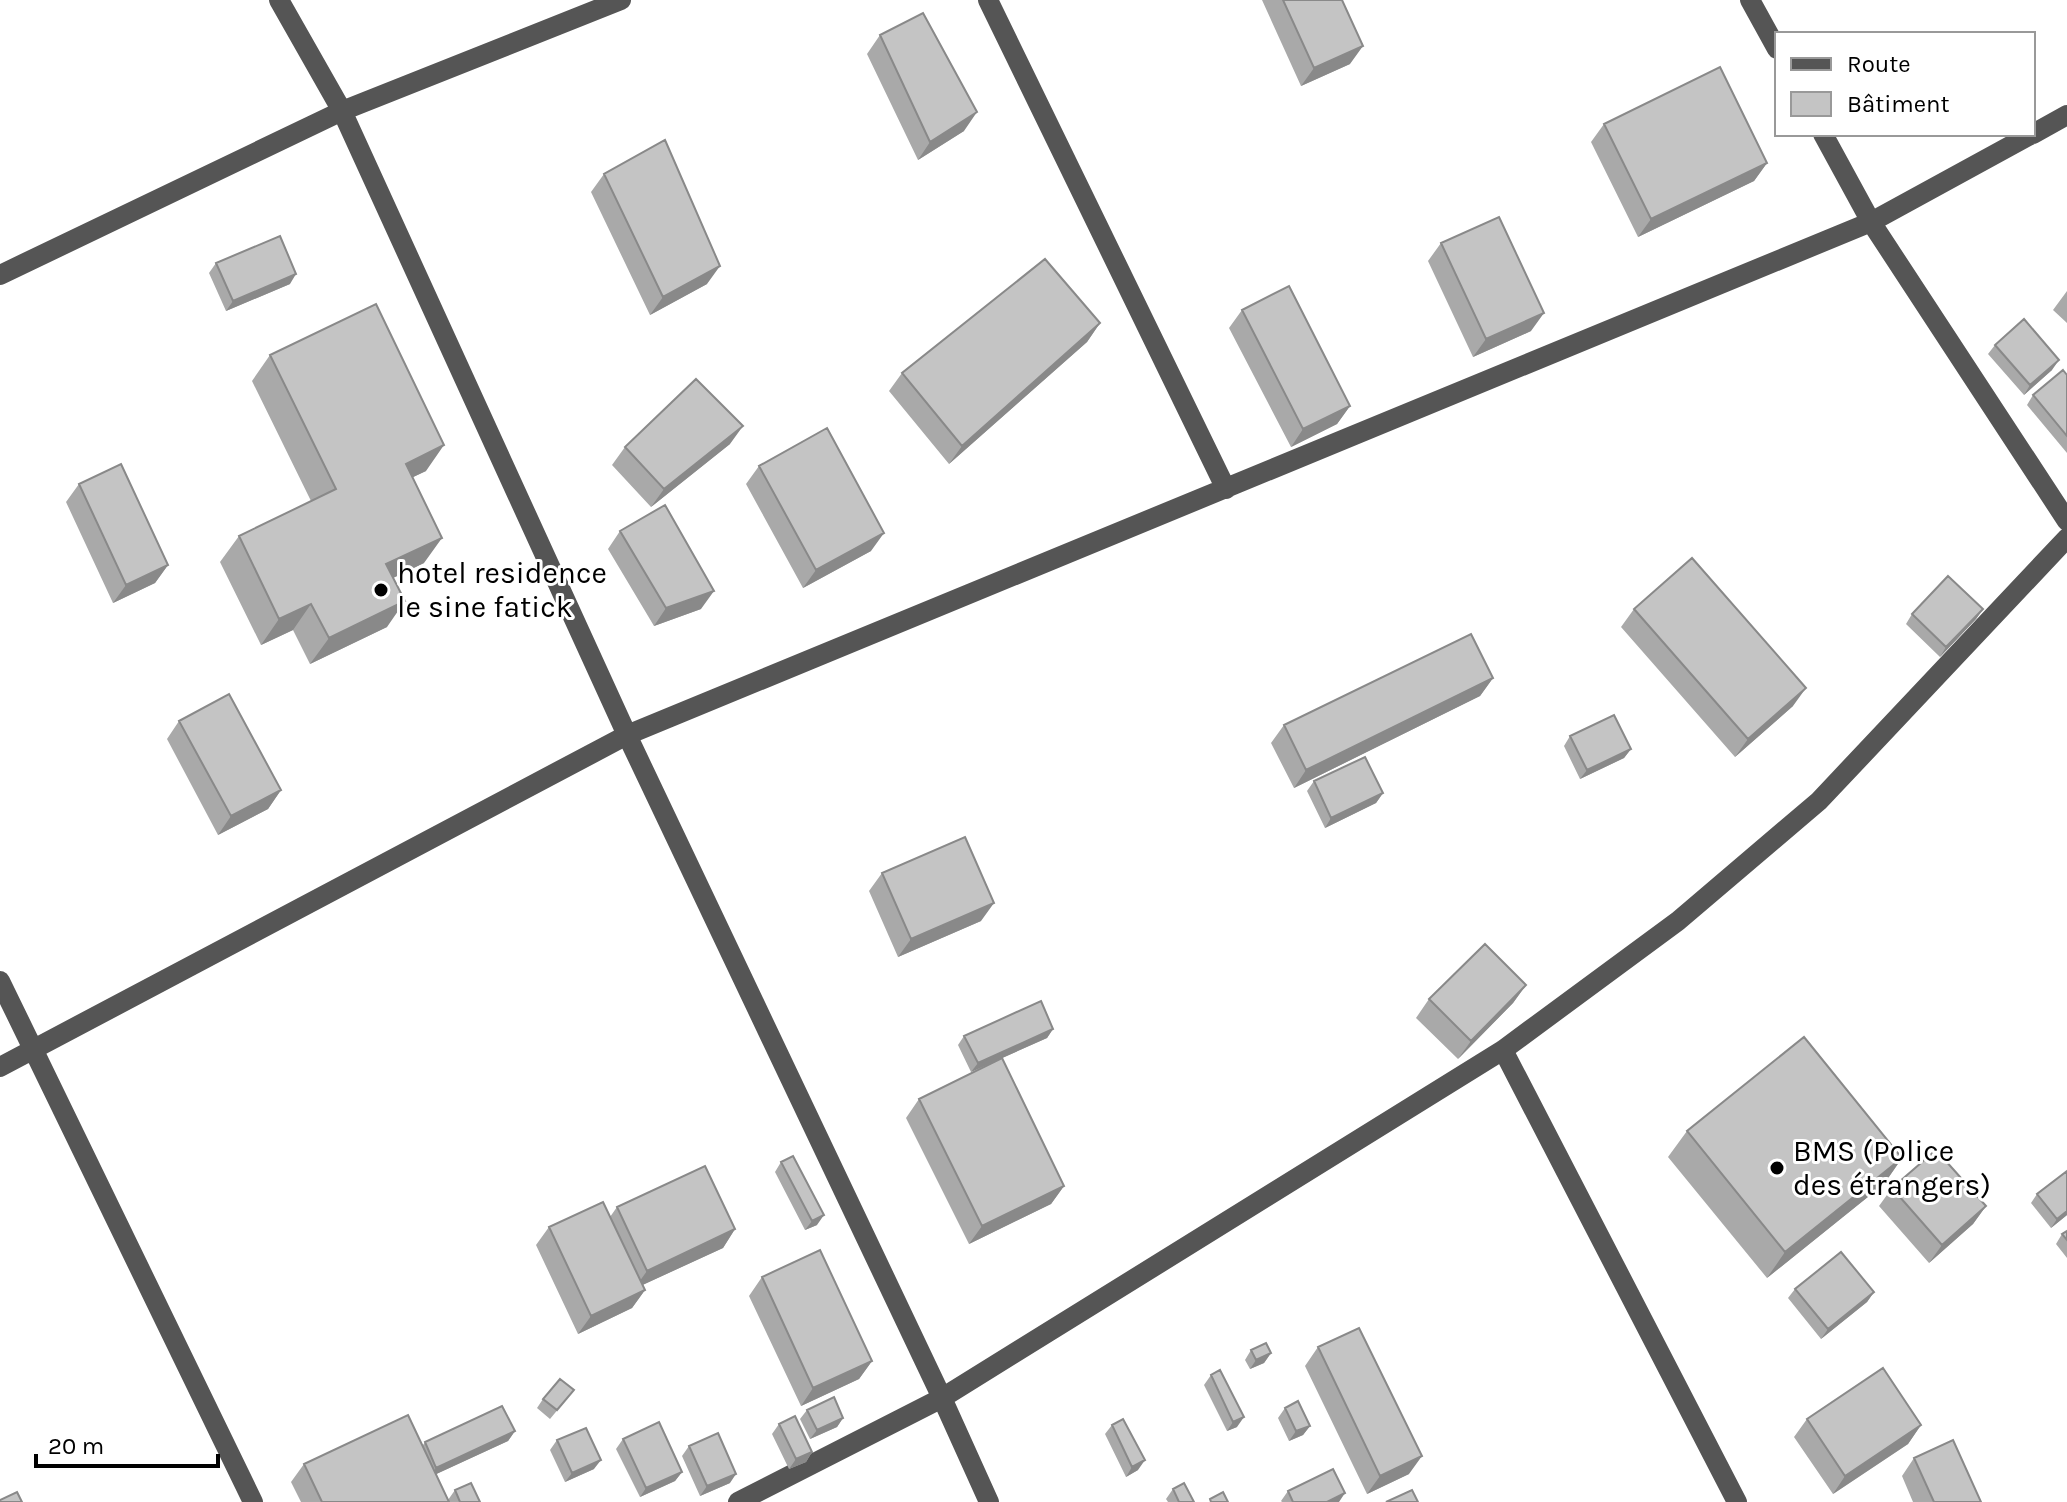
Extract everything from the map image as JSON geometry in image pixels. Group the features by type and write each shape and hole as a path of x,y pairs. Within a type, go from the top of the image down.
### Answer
{"street":[{"path":"279,0 342,111 627,735 989,1502"},
{"path":"0,275 342,111 621,0"},
{"path":"988,0 1226,489"},
{"path":"1750,0 1775,45"},
{"path":"2035,133 2067,115"},
{"path":"1824,136 1871,222 2067,521"},
{"path":"0,1067 627,735 1871,222 2029,136"},
{"path":"738,1502 942,1398 1503,1050 1678,921 1819,801 2067,538"},
{"path":"0,981 253,1502"},
{"path":"1503,1050 1737,1502"}],"building":[{"path":"1283,0 1342,0 1363,46 1314,68"},
{"path":"923,13 977,112 930,142 880,35"},
{"path":"1720,67 1767,163 1651,219 1604,124"},
{"path":"665,140 720,266 663,297 604,174"},
{"path":"1499,217 1544,313 1486,339 1441,243"},
{"path":"280,236 296,274 233,301 216,263"},
{"path":"1045,259 1100,323 962,446 902,373"},
{"path":"1289,286 1350,406 1303,429 1242,310"},
{"path":"376,304 444,445 406,464 442,538 386,564 405,601 329,638 311,604 279,619 239,536 336,489 270,355"},
{"path":"2024,319 2059,360 2030,385 1995,345"},
{"path":"2063,370 2067,375 2067,436 2033,395"},
{"path":"696,379 743,426 664,489 625,447"},
{"path":"827,428 884,533 816,570 759,466"},
{"path":"121,464 168,565 126,585 79,484"},
{"path":"665,505 714,591 666,608 620,531"},
{"path":"1692,558 1806,688 1748,739 1634,609"},
{"path":"1948,576 1983,609 1946,647 1912,614"},
{"path":"1471,634 1493,678 1306,770 1284,725"},
{"path":"229,694 281,790 231,816 179,721"},
{"path":"1614,715 1631,749 1587,770 1570,736"},
{"path":"1365,757 1383,793 1331,818 1314,781"},
{"path":"965,837 994,903 911,939 882,873"},
{"path":"1485,944 1526,985 1471,1041 1429,999"},
{"path":"1041,1001 1053,1029 978,1063 964,1036"},
{"path":"1804,1037 1902,1158 1785,1252 1687,1131"},
{"path":"1002,1058 1064,1186 982,1226 919,1099"},
{"path":"1936,1150 1986,1206 1942,1245 1892,1188"},
{"path":"793,1156 824,1215 812,1221 781,1162"},
{"path":"705,1166 735,1229 647,1271 617,1207"},
{"path":"2067,1171 2067,1211 2057,1219 2037,1194"},
{"path":"603,1202 645,1290 591,1316 549,1227"},
{"path":"820,1250 872,1361 813,1388 762,1277"},
{"path":"1841,1252 1874,1292 1828,1329 1795,1289"},
{"path":"1359,1328 1422,1456 1380,1476 1318,1347"},
{"path":"1266,1343 1271,1353 1256,1360 1251,1350"},
{"path":"1883,1368 1921,1425 1845,1476 1807,1419"},
{"path":"1220,1370 1244,1417 1233,1422 1211,1375"},
{"path":"560,1379 574,1390 557,1410 543,1399"},
{"path":"834,1397 843,1418 817,1430 807,1410"},
{"path":"1298,1401 1310,1426 1296,1431 1285,1408"},
{"path":"502,1406 515,1431 436,1468 425,1442"},
{"path":"408,1415 449,1502 322,1502 304,1464"},
{"path":"795,1416 812,1452 796,1459 779,1424"},
{"path":"1123,1419 1145,1460 1132,1467 1112,1425"},
{"path":"659,1422 682,1472 646,1488 623,1439"},
{"path":"586,1428 601,1460 572,1473 557,1440"},
{"path":"718,1433 736,1474 707,1486 689,1446"},
{"path":"1953,1440 1981,1502 1934,1502 1914,1458"},
{"path":"1333,1469 1345,1493 1327,1502 1293,1502 1288,1491"},
{"path":"471,1483 480,1502 460,1502 455,1490"},
{"path":"1184,1483 1194,1502 1179,1502 1173,1489"},
{"path":"1412,1490 1418,1502 1386,1502"},
{"path":"17,1492 22,1502 0,1502 0,1500"},
{"path":"1223,1492 1228,1502 1211,1502 1210,1499"}],"place":[{"name":"hotel residence le sine fatick","path":"381,590"},
{"name":"BMS (Police des étrangers)","path":"1777,1168"}]}
